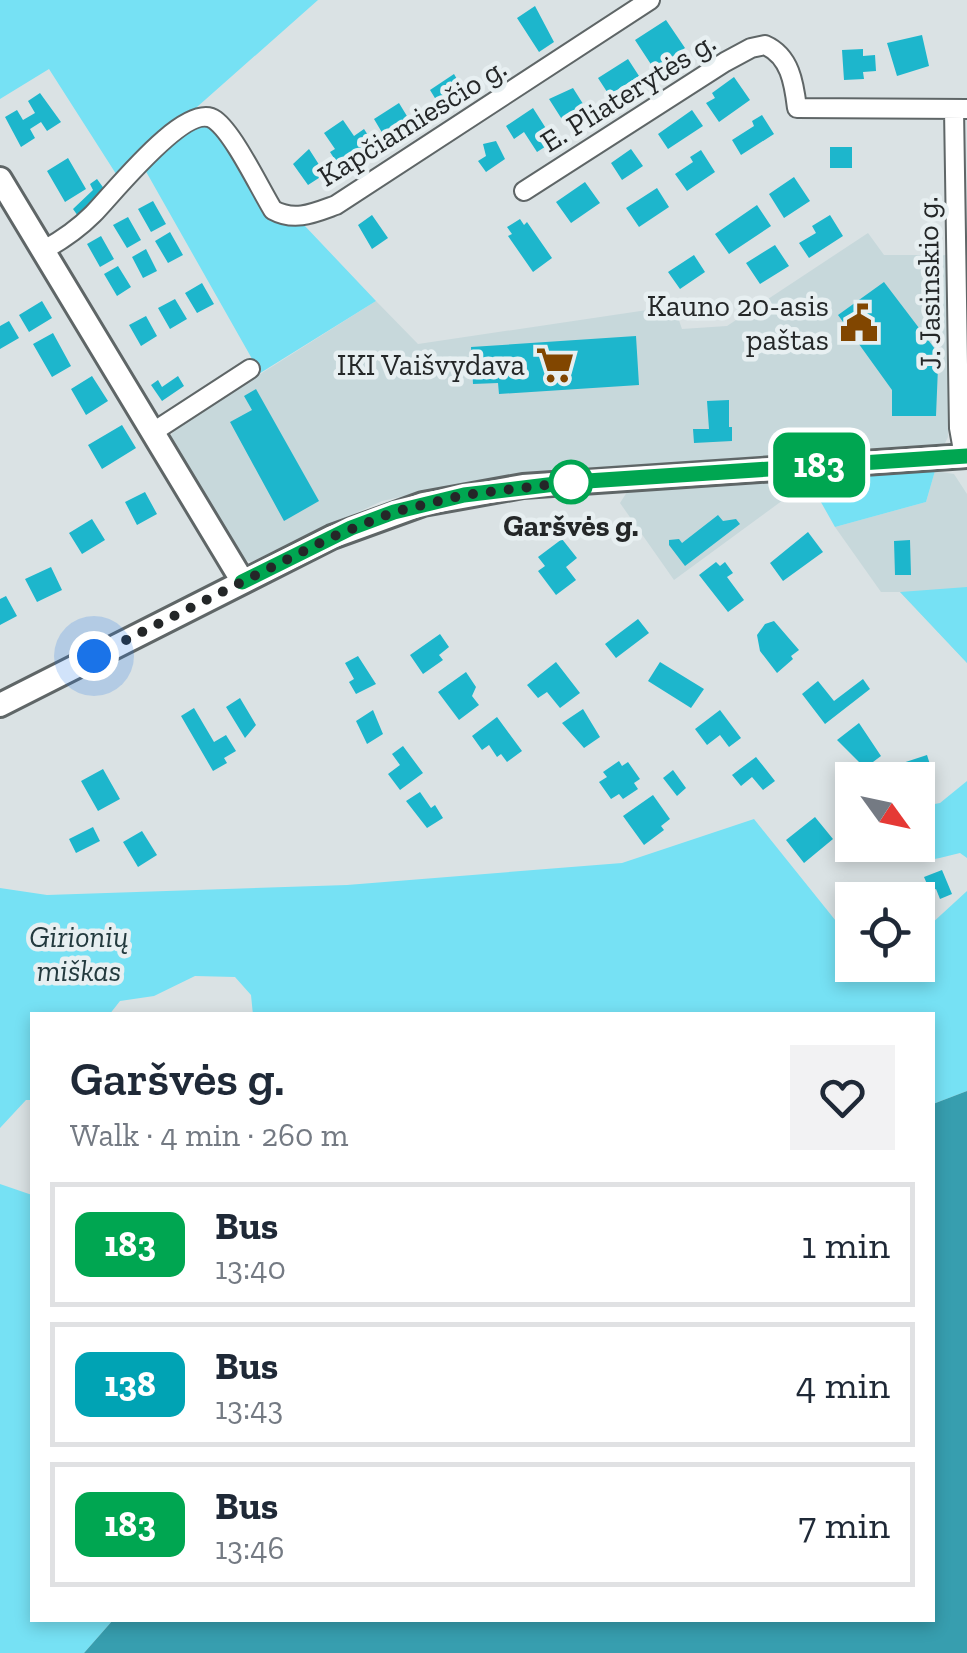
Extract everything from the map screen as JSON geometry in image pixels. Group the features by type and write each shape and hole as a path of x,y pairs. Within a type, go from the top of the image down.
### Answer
{"main road":[{"path":"0,179 242,582"},
{"path":"0,704 351,528 408,508 464,495 556,484 965,456"}],"street":[{"name":"Kapčiamiesčio g.","path":"44,250 67,238 168,136 200,116 212,116 228,133 273,210 286,217 305,216 336,205 650,0"},
{"name":"E. Pliaterytės g.","path":"524,191 725,62 764,44 788,66 797,108 961,109"},
{"name":"J. Jasinskio g.","path":"961,109 958,428 965,456"},
{"path":"153,432 250,370"}],"shaded area":[{"path":"868,233 884,255 951,255 948,437 943,447 536,475 446,487 382,501 251,562 238,557 167,443 175,428 376,301 418,344 674,306 682,329 727,326"},
{"path":"935,471 954,474 967,494 967,663 900,592 881,592 835,527 926,502"},
{"path":"809,481 674,580 620,503 627,492 717,482"},
{"path":"967,1091 967,1653 84,1653 111,1622 935,1622 935,1103"}],"green space":[{"path":"0,0 318,0 118,177 49,69 0,99"},
{"path":"192,124 209,125 218,131 284,223 304,225 376,301 257,375 251,357 144,168"},
{"path":"935,471 926,502 835,527 809,481"},
{"path":"967,587 967,663 900,592"},
{"path":"967,781 967,858 960,853 935,859 935,804"},
{"name":"Girionių miškas","path":"754,819 835,920 835,982 935,982 935,920 967,891 967,1091 935,1103 935,1012 253,1012 251,995 235,977 195,976 154,996 120,1001 111,1012 30,1012 30,1100 0,1128 0,888 47,895 347,885 622,863"},
{"path":"0,1184 30,1194 30,1622 111,1622 84,1653 0,1653"}],"building":[{"path":"535,6 554,42 539,52 517,18"},
{"path":"666,20 685,48 654,69 635,40"},
{"path":"922,35 929,66 897,76 887,43"},
{"path":"863,49 863,56 875,55 876,71 863,72 864,79 844,80 842,50"},
{"path":"628,59 639,76 609,95 598,78"},
{"path":"454,74 465,93 441,108 430,90"},
{"path":"734,77 750,100 719,122 706,103 715,98 712,93"},
{"path":"573,88 585,107 563,121 549,99"},
{"path":"40,93 61,122 47,131 41,122 30,129 35,138 21,147 5,117 17,110 23,120 35,113 28,101"},
{"path":"399,103 413,126 387,141 374,119"},
{"path":"533,108 554,141 537,152 524,132 514,139 506,126"},
{"path":"692,110 703,126 668,149 658,134"},
{"path":"762,115 774,134 741,155 732,140 754,126 752,121"},
{"path":"343,120 354,136 364,129 377,149 343,172 324,133"},
{"path":"496,141 505,159 486,172 478,161 486,156 483,144"},
{"path":"830,147 852,147 852,168 830,168"},
{"path":"309,149 325,174 308,185 293,164"},
{"path":"631,149 643,166 622,180 611,163"},
{"path":"701,150 715,172 687,191 675,174 693,162 690,157"},
{"path":"68,158 86,189 65,202 47,171"},
{"path":"794,177 810,201 784,218 769,194"},
{"path":"97,179 105,190 78,216 73,209 93,190 90,184"},
{"path":"585,182 600,203 571,223 556,202"},
{"path":"657,188 669,207 639,227 626,208"},
{"path":"153,201 166,224 151,232 138,209"},
{"path":"757,205 771,226 729,254 715,234"},
{"path":"372,215 388,238 372,249 358,225"},
{"path":"830,215 843,236 809,258 799,243 816,233 812,226"},
{"path":"128,217 141,240 127,248 113,225"},
{"path":"520,219 524,225 527,222 552,258 533,272 508,236 512,234 507,227"},
{"path":"170,232 183,255 168,263 155,241"},
{"path":"101,236 114,259 100,267 87,244"},
{"path":"775,245 789,266 760,284 746,263"},
{"path":"146,249 157,271 143,278 132,257"},
{"path":"694,255 705,272 680,289 668,272"},
{"path":"118,266 131,287 117,296 104,274"},
{"path":"884,282 935,349 936,416 892,416 892,390 838,315"},
{"path":"202,283 214,304 197,313 185,293"},
{"path":"175,299 187,319 170,329 158,308"},
{"path":"42,301 52,318 29,332 19,315"},
{"path":"146,316 157,336 141,346 129,325"},
{"path":"9,321 19,338 0,349 0,326"},
{"path":"53,333 71,366 52,377 33,344"},
{"name":"IKI Vaišvydava","path":"636,336 639,385 499,394 498,383 473,384 471,347"},
{"path":"92,376 108,401 86,415 71,389"},
{"path":"178,376 184,386 162,401 151,385 158,380 162,387"},
{"path":"256,389 319,501 284,521 230,422 252,410 244,396"},
{"path":"729,400 732,441 694,443 693,429 709,429 707,401"},
{"path":"122,425 136,448 102,469 88,445"},
{"path":"145,492 157,514 137,525 125,502"},
{"path":"718,515 723,521 736,519 740,524 685,566 669,540 679,539 682,543"},
{"path":"92,519 105,540 82,554 69,533"},
{"path":"808,532 823,552 783,581 770,563"},
{"path":"562,539 577,558 566,567 576,580 556,595 538,571 545,566 538,557"},
{"path":"910,540 911,575 895,575 894,541"},
{"path":"716,562 720,566 725,562 733,573 727,577 744,600 728,612 699,575"},
{"path":"51,567 62,590 37,602 25,579"},
{"path":"6,596 17,616 0,625 0,599"},
{"path":"638,619 649,633 616,658 605,644"},
{"path":"774,621 799,650 777,673 760,651 757,635 765,624"},
{"path":"440,634 449,647 439,655 443,660 423,674 410,655"},
{"path":"358,656 376,684 356,694 349,682 354,679 345,663"},
{"path":"556,662 580,693 560,708 547,692 538,698 527,685"},
{"path":"660,662 704,689 691,708 648,681"},
{"path":"466,672 476,687 472,696 479,705 459,720 438,692"},
{"path":"863,679 870,689 825,724 802,694 818,681 834,701"},
{"path":"240,698 256,725 245,738 226,707"},
{"path":"194,708 214,742 226,735 236,751 224,758 227,763 213,771 181,716"},
{"path":"583,709 600,737 584,748 562,723"},
{"path":"373,710 383,734 367,744 356,721"},
{"path":"720,710 741,738 729,747 720,735 707,745 695,729"},
{"path":"497,717 522,751 507,762 501,754 497,757 489,745 482,750 472,736"},
{"path":"859,723 881,756 873,762 859,762 837,740"},
{"path":"403,746 423,773 400,790 388,774 400,765 392,754"},
{"path":"927,755 929,762 906,762"},
{"path":"756,757 775,781 763,790 752,777 741,786 732,775"},
{"path":"619,761 622,766 628,762 640,779 634,783 638,789 623,799 619,794 611,799 599,782 607,777 603,772"},
{"path":"103,769 120,799 98,811 81,781"},
{"path":"673,770 686,788 677,796 663,778"},
{"path":"420,792 443,818 427,828 406,801"},
{"path":"653,795 670,819 661,826 664,830 644,845 623,816"},
{"path":"815,817 833,839 804,863 786,840"},
{"path":"93,827 100,841 76,853 69,839"},
{"path":"142,831 157,855 138,867 123,842"},
{"path":"942,870 952,894 940,899 935,882 926,882 924,877"}],"bus line":[{"name":"183","path":"242,582 351,528 394,512 464,495 572,482 967,456"}],"place":[{"name":"Kauno 20-asis paštas","path":"859,323"},
{"name":"IKI Vaišvydava","path":"555,365"},
{"name":"Garšvės g.","path":"571,482"}],"route":[{"path":"94,656 332,537 394,512 464,495 571,482"}]}
